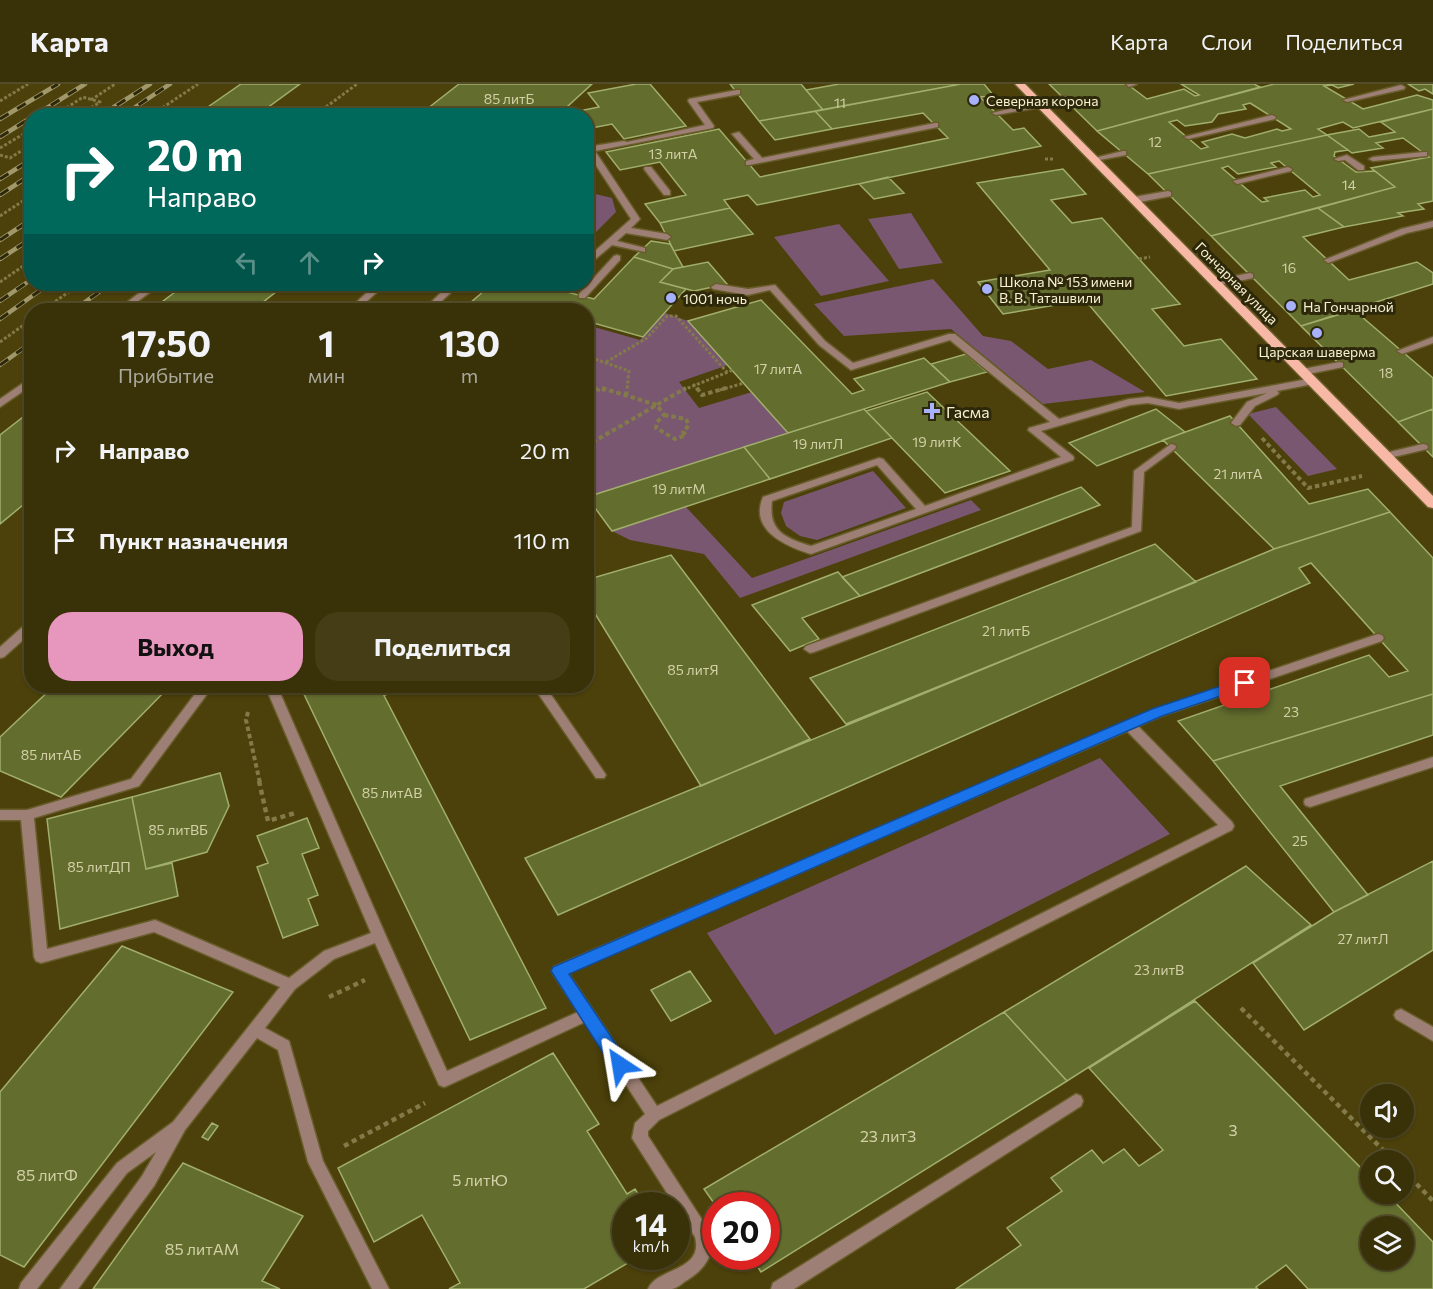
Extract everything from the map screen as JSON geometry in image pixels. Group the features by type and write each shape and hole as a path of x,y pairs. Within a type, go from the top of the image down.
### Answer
{"main road":[{"name":"Гончарная улица","path":"1020,84 1433,504"}],"lane":[{"path":"1347,100 1401,87"},
{"path":"594,148 710,126 692,101 737,92"},
{"path":"996,113 1064,98"},
{"path":"1188,137 1272,117"},
{"path":"748,163 935,125"},
{"path":"736,134 760,161"},
{"path":"1094,159 1123,153"},
{"path":"1373,159 1424,154"},
{"path":"1338,159 1347,157 1360,168"},
{"path":"594,165 636,219 594,257"},
{"path":"648,169 667,194"},
{"path":"1237,181 1288,169"},
{"path":"658,182 673,179"},
{"path":"1134,200 1168,194"},
{"path":"1328,260 1404,231 1433,224"},
{"path":"625,230 667,237"},
{"path":"611,242 642,250"},
{"path":"594,283 617,258"},
{"path":"1215,283 1250,276"},
{"path":"716,286 748,292 772,287 822,343 850,367 952,336 1056,422"},
{"path":"130,303 147,291"},
{"path":"360,303 373,291"},
{"path":"435,303 447,291"},
{"path":"582,296 587,291"},
{"path":"1402,351 1433,340"},
{"path":"1303,372 1340,365"},
{"path":"923,510 879,461 767,499 765,515 773,532 791,544 811,550 1069,458 1033,430 1056,422 1129,402 1148,400 1179,406 1313,381"},
{"path":"0,404 24,386"},
{"path":"1238,419 1251,404 1286,387"},
{"path":"810,649 1137,530 1138,471 1171,447"},
{"path":"1385,456 1423,447"},
{"path":"0,654 24,632"},
{"path":"654,1115 559,971 1157,713 1378,638"},
{"path":"0,815 27,815 135,783 202,693"},
{"path":"276,693 379,936 444,1080 587,1014"},
{"path":"544,693 600,775"},
{"path":"656,1289 698,1264 705,1255 707,1245 702,1233 640,1138 640,1128 654,1115 1227,826 1129,725"},
{"path":"1310,802 1433,762"},
{"path":"27,815 41,957 155,926 290,985"},
{"path":"68,1289 148,1180 180,1125 290,985 329,955 379,936"},
{"path":"1401,1015 1433,1035"},
{"path":"255,1030 284,1047 316,1162 381,1289"},
{"path":"778,1289 1076,1101"},
{"path":"27,1289 122,1168 180,1125"}],"path":[{"path":"0,101 28,84"},
{"path":"91,100 115,84"},
{"path":"162,108 198,84"},
{"path":"325,108 357,84"},
{"path":"67,108 83,98 100,102 91,108"},
{"path":"0,148 24,134"},
{"path":"1,156 10,158 24,149"},
{"path":"0,216 24,200"},
{"path":"0,282 24,266"},
{"path":"53,303 70,291"},
{"path":"606,363 647,338 667,316 676,316 727,372"},
{"path":"0,342 24,325"},
{"path":"594,359 629,371 626,396"},
{"path":"594,441 693,384 733,370"},
{"path":"693,384 702,395 744,383"},
{"path":"594,389 601,387 657,405 664,415 686,419 689,425 683,432 686,435 675,439 656,428 657,422 664,415"},
{"path":"1238,419 1308,488 1368,474"},
{"path":"1242,1008 1383,1150"},
{"path":"316,1162 429,1101 444,1080"},
{"path":"1414,1182 1433,1201"}],"shaded area":[{"path":"594,194 612,198 616,212 594,234"},
{"path":"911,213 943,263 899,269 868,219"},
{"path":"839,224 889,281 821,296 774,237"},
{"path":"933,279 983,336 1011,341 1048,369 1091,360 1145,392 1043,404 951,329 844,336 814,304"},
{"path":"665,313 688,321 728,365 679,382 699,408 752,392 788,433 594,495 594,327 640,340"},
{"path":"1276,407 1337,469 1308,476 1248,414"},
{"path":"873,471 906,508 817,540 800,536 786,526 781,513 784,502"},
{"path":"971,500 981,510 740,598 704,554 630,540 612,531 686,507 752,578"},
{"path":"1100,758 1170,834 775,1035 707,933"}],"building":[{"path":"241,84 300,84 267,108 206,108"},
{"path":"459,84 592,84 566,108 428,108"},
{"path":"636,84 650,84 686,126 624,139 612,124 594,127 594,108 599,107 588,93"},
{"path":"730,84 801,84 823,110 759,121"},
{"path":"839,84 961,84 823,110 806,90"},
{"path":"961,84 984,84 994,96 980,97 1013,130 1024,128 1041,146 757,205 748,195 724,200 730,208 660,223 645,204 686,195 660,162 620,170 606,152 719,129 760,177 948,138 923,113 832,129 815,111"},
{"path":"1049,84 1127,84 1147,99 1184,89 1195,96 1199,95 1181,84 1254,84 1260,87 1097,131"},
{"path":"1274,84 1354,84 1338,88 1332,85 1324,86 1363,109 1417,95 1433,100 1433,109 1353,128 1343,122 1318,129 1327,135 1148,174 1097,131","holes":["1250,103 1291,129 1282,131 1277,129 1245,138 1232,134 1202,142 1208,147 1201,149 1169,122 1177,120 1185,126 1212,122 1218,114 1246,109 1243,105"]},
{"path":"1408,84 1433,84 1433,94 1425,89 1419,91"},
{"path":"1433,109 1433,201 1418,204 1424,209 1398,213 1403,216 1344,227 1318,208 1395,187 1371,168 1429,157 1403,138 1376,143 1383,148 1352,153 1327,135 1359,129 1369,137 1395,132 1381,122"},
{"path":"815,111 832,129 775,140 759,121"},
{"path":"1327,135 1348,150 1335,152 1334,156 1356,172 1375,171 1395,187 1211,236 1148,174","holes":["1279,161 1320,195 1313,197 1305,190 1264,198 1268,201 1262,202 1222,168 1228,166 1238,174 1276,167 1271,163"]},
{"path":"1063,169 1086,194 1051,200 1072,223 1102,218 1180,304 1152,309 1184,346 1221,339 1257,379 1166,396 1085,300 1003,314 978,282 1050,270 977,183"},
{"path":"888,177 904,193 874,199 859,184"},
{"path":"730,208 753,234 674,251 660,223"},
{"path":"1318,208 1344,227 1303,237 1349,280 1417,262 1433,273 1433,284 1301,326 1211,236"},
{"path":"651,241 670,244 683,267 673,269 634,257"},
{"path":"634,257 673,269 660,282 686,289 643,337 594,323 594,303 470,303 484,291 563,291 594,299"},
{"path":"708,262 727,284 694,291 660,282 673,269"},
{"path":"177,291 277,291 262,303 160,303"},
{"path":"761,300 852,394 864,390 854,379 924,358 950,382 788,433 688,321"},
{"path":"1354,310 1433,378 1433,409 1398,422 1301,326"},
{"path":"966,354 987,372 950,382 931,364"},
{"path":"927,392 1010,471 945,493 866,411"},
{"path":"864,409 892,438 770,479 744,447"},
{"path":"1156,409 1185,432 1097,466 1069,443"},
{"path":"1433,409 1433,457 1398,422"},
{"path":"24,416 24,504 0,524 0,435"},
{"path":"1230,416 1309,504 1368,489 1390,512 1274,549 1163,440"},
{"path":"744,447 770,479 612,531 594,507 594,495"},
{"path":"1081,487 1100,505 860,596 842,577"},
{"path":"1390,512 1433,558 1433,694 1213,761 1178,721 1369,655 1389,677 1408,671 1311,563 1299,568 1310,583 558,915 525,858 1274,549"},
{"path":"1155,544 1196,582 846,724 810,678"},
{"path":"671,555 810,739 701,786 594,612 594,578"},
{"path":"838,572 860,596 802,618 819,639 790,651 752,605"},
{"path":"47,693 163,693 61,797 0,771 0,737"},
{"path":"303,693 383,693 546,1008 470,1040"},
{"path":"1433,694 1433,735 1280,786 1368,895 1334,912 1213,761"},
{"path":"220,773 229,806 207,852 146,869 132,797"},
{"path":"132,797 146,869 172,863 178,896 60,929 47,819"},
{"path":"307,818 319,848 302,854 318,895 308,899 318,925 283,938 257,867 268,863 257,836"},
{"path":"1433,861 1433,950 1304,1030 1253,963 1334,912"},
{"path":"1246,866 1311,925 1067,1081 1004,1012"},
{"path":"122,946 233,992 24,1267 0,1255 0,1092"},
{"path":"690,971 711,1001 671,1021 651,990"},
{"path":"1195,1001 1360,1167 1360,1204 1397,1204 1408,1216 1360,1216 1360,1270 1414,1270 1414,1222 1433,1242 1433,1289 1308,1289 1286,1265 1256,1287 1258,1289 956,1289 1021,1245 1007,1228 1062,1191 1051,1178 1092,1150 1103,1163 1124,1149 1139,1166 1163,1150 1089,1068"},
{"path":"1004,1012 1067,1081 780,1260 780,1192 706,1192 704,1189"},
{"path":"553,1053 599,1124 587,1131 626,1192 612,1192 612,1270 616,1270 584,1289 449,1289 460,1283 422,1215 374,1242 338,1168"},
{"path":"212,1123 218,1126 208,1140 202,1137"},
{"path":"183,1163 303,1216 262,1281 280,1289 93,1289"}],"railway":[{"path":"0,119 58,84"},
{"path":"47,108 85,84"},
{"path":"112,108 150,84"},
{"path":"134,108 170,84"},
{"path":"0,137 24,122"},
{"path":"0,179 24,164"},
{"path":"0,195 24,179"},
{"path":"0,240 24,224"},
{"path":"0,259 24,243"},
{"path":"0,301 24,284"},
{"path":"0,319 39,291"},
{"path":"84,303 100,291"},
{"path":"0,365 24,348"}],"place":[{"name":"Северная корона","path":"974,100"},
{"name":"Школа № 153 имени В. В. Таташвили","path":"987,289"},
{"name":"1001 ночь","path":"671,298"},
{"name":"На Гончарной","path":"1291,306"},
{"name":"Царская шаверма","path":"1317,333"},
{"name":"Гасма","path":"932,411"}],"route":[{"path":"620,1065 559,971 1157,713 1245,683"}]}
